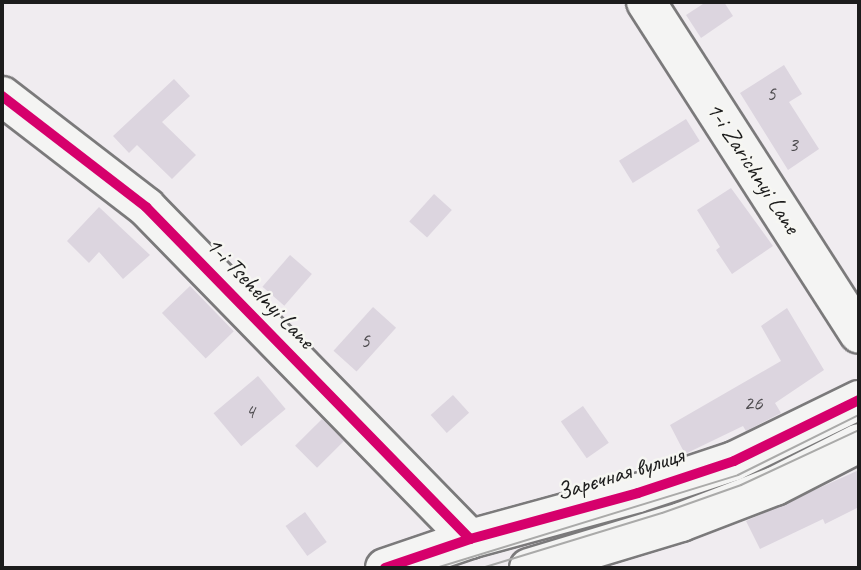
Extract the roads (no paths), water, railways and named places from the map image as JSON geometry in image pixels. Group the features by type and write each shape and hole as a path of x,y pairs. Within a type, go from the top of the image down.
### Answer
{"street":[{"name":"1-i Zarichnyi Lane","path":"646,2 859,334"},
{"name":"1-i Tsehelnyi Lane","path":"2,96 146,207 470,539"},
{"name":"Зарєчная вулиця","path":"385,568 470,539 638,493 734,461 859,400"},
{"path":"529,568 681,522 775,486 859,443"}],"tram line":[{"path":"436,568 738,475 859,415"},
{"path":"482,568 662,513 741,485 859,430"}]}
